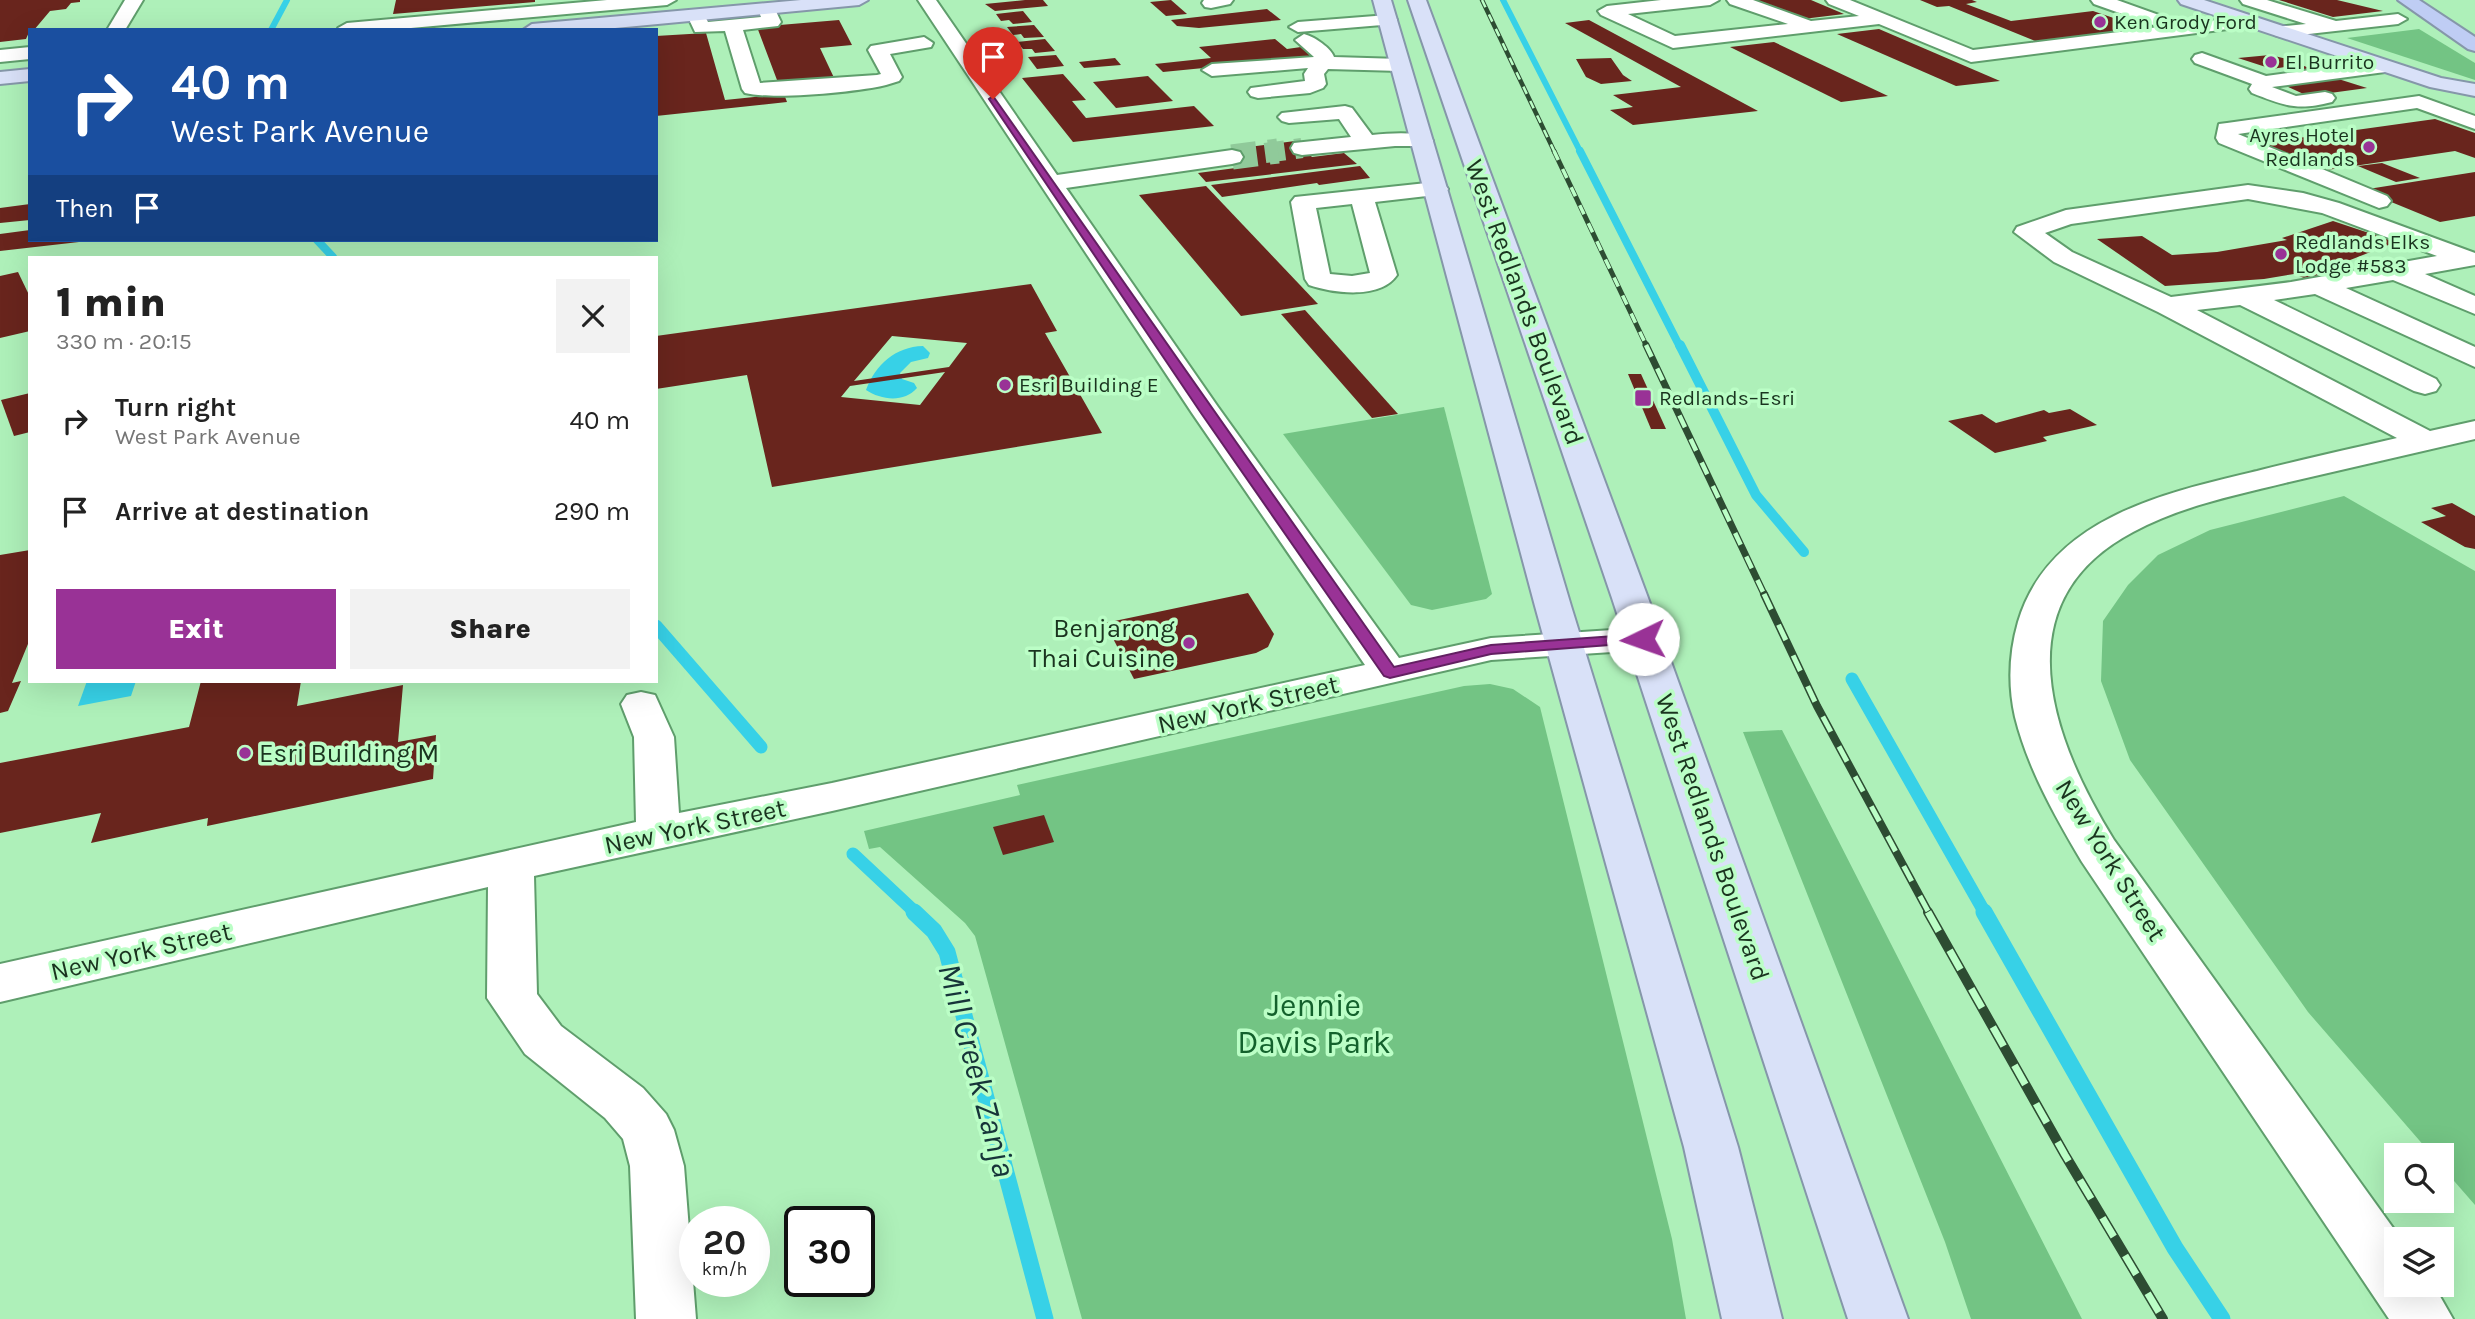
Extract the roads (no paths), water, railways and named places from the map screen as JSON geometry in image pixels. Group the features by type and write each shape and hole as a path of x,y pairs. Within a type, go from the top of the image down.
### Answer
{"highway":[{"path":"2407,0 2475,45"}],"main road":[{"path":"573,28 594,27 619,9 696,15 859,0"},
{"name":"West Redlands Boulevard","path":"1417,0 1643,639 1878,1319"},
{"path":"2188,0 2251,21 2279,40"},
{"name":"West Redlands Boulevard","path":"1385,10 1564,642 1711,1147 1752,1319"},
{"path":"2320,44 2445,88 2475,103"},
{"path":"0,78 28,75"},
{"path":"2445,88 2475,90"}],"street":[{"path":"117,28 134,0"},
{"path":"361,28 619,9 667,0"},
{"path":"927,0 1199,402 1390,673"},
{"path":"1710,0 1607,11 1673,42 1881,19"},
{"path":"1737,0 1812,26"},
{"path":"1835,0 1971,56 2251,21"},
{"path":"2100,0 2186,30"},
{"path":"2249,0 2334,27"},
{"path":"1311,5 1334,23"},
{"path":"347,28 354,9"},
{"path":"696,15 701,28 772,22 767,9"},
{"path":"1258,92 1310,88 1316,84 1314,74 1325,56 1301,33 1385,10"},
{"path":"2279,40 2334,27 2398,19"},
{"path":"732,25 752,89 791,89 879,81 892,77 878,50 924,43"},
{"path":"1981,36 2019,51"},
{"path":"2279,40 2320,44"},
{"path":"0,56 28,53"},
{"path":"2239,54 2202,59 2264,82 2385,66"},
{"path":"1212,70 1300,62 1400,65"},
{"path":"2264,82 2259,89 2294,102 2445,88"},
{"path":"2419,102 2420,99 2445,88"},
{"path":"2419,102 2475,123"},
{"path":"2470,246 2227,138 2227,129 2419,102 2475,111"},
{"path":"1289,117 1345,112 1365,141"},
{"path":"1302,148 1365,141 1422,141"},
{"path":"1051,183 1232,156"},
{"path":"1362,197 1436,189"},
{"path":"2426,441 2168,306 2063,257 2026,232 2066,217 2248,192 2276,194 2311,202 2412,237 2470,246"},
{"path":"2168,306 2246,297 2395,271 2470,246"},
{"path":"2395,271 2475,306"},
{"path":"2318,285 2475,358"},
{"path":"2246,297 2425,385"},
{"path":"2346,401 2475,374"},
{"name":"New York Street","path":"2384,1263 2074,811 2051,762 2035,717 2030,678 2030,643 2046,597 2072,560 2112,530 2175,502 2475,430"},
{"name":"New York Street","path":"0,983 659,832 832,797 1491,649 1564,642 1643,639"},
{"path":"641,704 654,737 659,832"},
{"path":"511,867 512,998 543,1040 624,1103 647,1130 657,1166 666,1319"},
{"path":"2408,1297 2423,1319"}],"water":[{"path":"923,346 930,353 928,358 911,362 900,373 902,379 914,383 917,388 912,393 892,398 878,396 866,390 875,372 888,359 904,350"},
{"path":"86,683 135,683 131,696 78,706"}],"waterway":[{"name":"Mill Creek Zanja","path":"272,28 287,0"},
{"path":"1503,0 1581,153"},
{"path":"1580,151 1680,347"},
{"name":"Mill Creek Zanja","path":"319,242 332,256"},
{"path":"1680,345 1756,495 1804,552"},
{"name":"Mill Creek Zanja","path":"658,628 761,747"},
{"path":"1852,679 1985,913"},
{"name":"Mill Creek Zanja","path":"853,854 916,913"},
{"name":"Mill Creek Zanja","path":"914,912 934,931 947,952 1045,1319"},
{"path":"1984,912 2175,1248 2222,1319"}],"tunnel":[{"path":"1265,153 1302,148"},
{"path":"1232,157 1278,151"}],"railway":[{"path":"1482,0 1555,153"},
{"path":"1554,151 1647,347"},
{"path":"1646,345 1765,596"},
{"path":"1764,594 1817,706 1929,913"},
{"path":"1928,912 2065,1155 2163,1319"}],"place":[{"name":"Ken Grody Ford","path":"2100,22"},
{"name":"El Burrito","path":"2271,62"},
{"name":"Ayres Hotel Redlands","path":"2369,147"},
{"name":"Redlands Elks Lodge #583","path":"2281,254"},
{"name":"Esri Building E","path":"1005,385"},
{"name":"Redlands–Esri","path":"1643,398"},
{"name":"Benjarong Thai Cuisine","path":"1189,643"},
{"name":"Esri Building M","path":"245,753"}],"park label":[{"name":"Jennie Davis Park","path":"1314,1024"}]}
